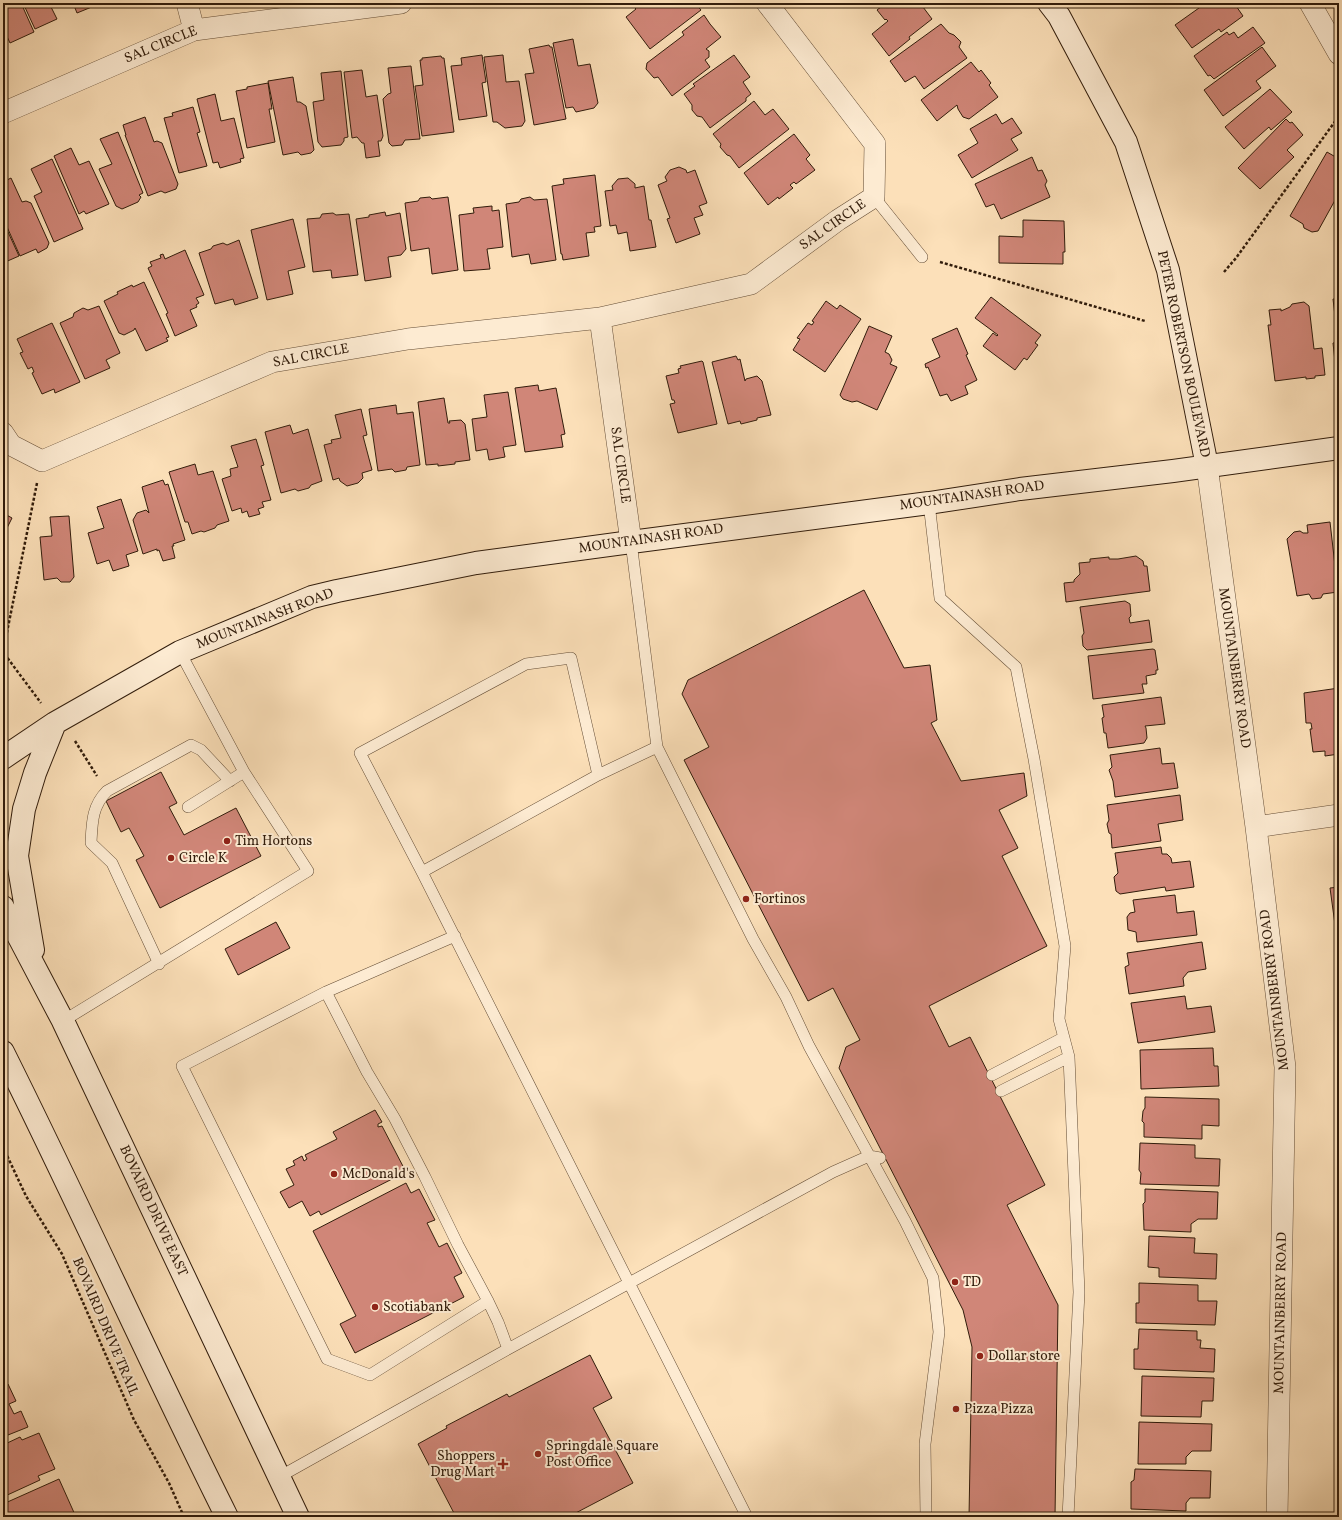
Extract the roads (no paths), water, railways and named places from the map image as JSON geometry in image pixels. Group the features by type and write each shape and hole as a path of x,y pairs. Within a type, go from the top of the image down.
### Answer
{"street":[{"path":"187,3 194,30"},
{"name":"SAL CIRCLE","path":"3,114 194,30 401,3"},
{"name":"SAL CIRCLE","path":"3,433 11,445 42,461 272,362 408,338 600,318 751,284 838,220 874,197 875,144 768,3"},
{"name":"PETER ROBERTSON BOULEVARD","path":"1049,3 1059,16 1126,142 1168,270 1207,466"},
{"path":"1310,3 1339,54"},
{"name":"SAL CIRCLE","path":"600,318 631,542"},
{"name":"MOUNTAINASH ROAD","path":"3,758 58,721 180,652 312,597 337,591 476,563 929,503 1020,489 1339,448"},
{"name":"MOUNTAINBERRY ROAD","path":"1207,466 1256,827 1285,1067 1277,1517"},
{"path":"36,969 17,856 24,809 35,772 58,721"},
{"path":"1256,827 1339,815"},
{"name":"BOVAIRD DRIVE EAST","path":"3,907 64,1021 298,1517"},
{"path":"3,1052 56,1157 176,1414 227,1517"}],"lane":[{"path":"874,197 922,257"},
{"path":"929,503 940,598 1016,667 1034,759 1065,946 1059,1019 1069,1057 1079,1292 1068,1517"},
{"path":"631,542 657,747 753,939 786,997 809,1046 875,1157 933,1278 939,1332 925,1444 926,1517"},
{"path":"64,1021 308,871 244,772 180,652"},
{"path":"598,775 571,658 526,664 360,753 455,936 748,1517"},
{"path":"159,964 112,863 91,843 92,821 98,800 107,791 190,745 201,750 230,781"},
{"path":"422,872 598,775 657,747"},
{"path":"188,807 244,772"},
{"path":"455,936 326,992 182,1066 327,1359 370,1375 488,1301"},
{"path":"326,992 367,1072 425,1177 458,1246 488,1301 508,1349"},
{"path":"992,1075 1063,1038"},
{"path":"1001,1091 1069,1057"},
{"path":"872,1142 875,1157"},
{"path":"279,1477 629,1282 833,1172 875,1157"}],"place":[{"name":"Tim Hortons","path":"227,841"},
{"name":"Circle K","path":"171,858"},
{"name":"Fortinos","path":"746,899"},
{"name":"McDonald's","path":"334,1174"},
{"name":"TD","path":"955,1282"},
{"name":"Scotiabank","path":"375,1307"},
{"name":"Dollar store","path":"980,1356"},
{"name":"Pizza Pizza","path":"956,1409"},
{"name":"Springdale Square Post Office","path":"538,1454"},
{"name":"Shoppers Drug Mart","path":"503,1464"}]}
